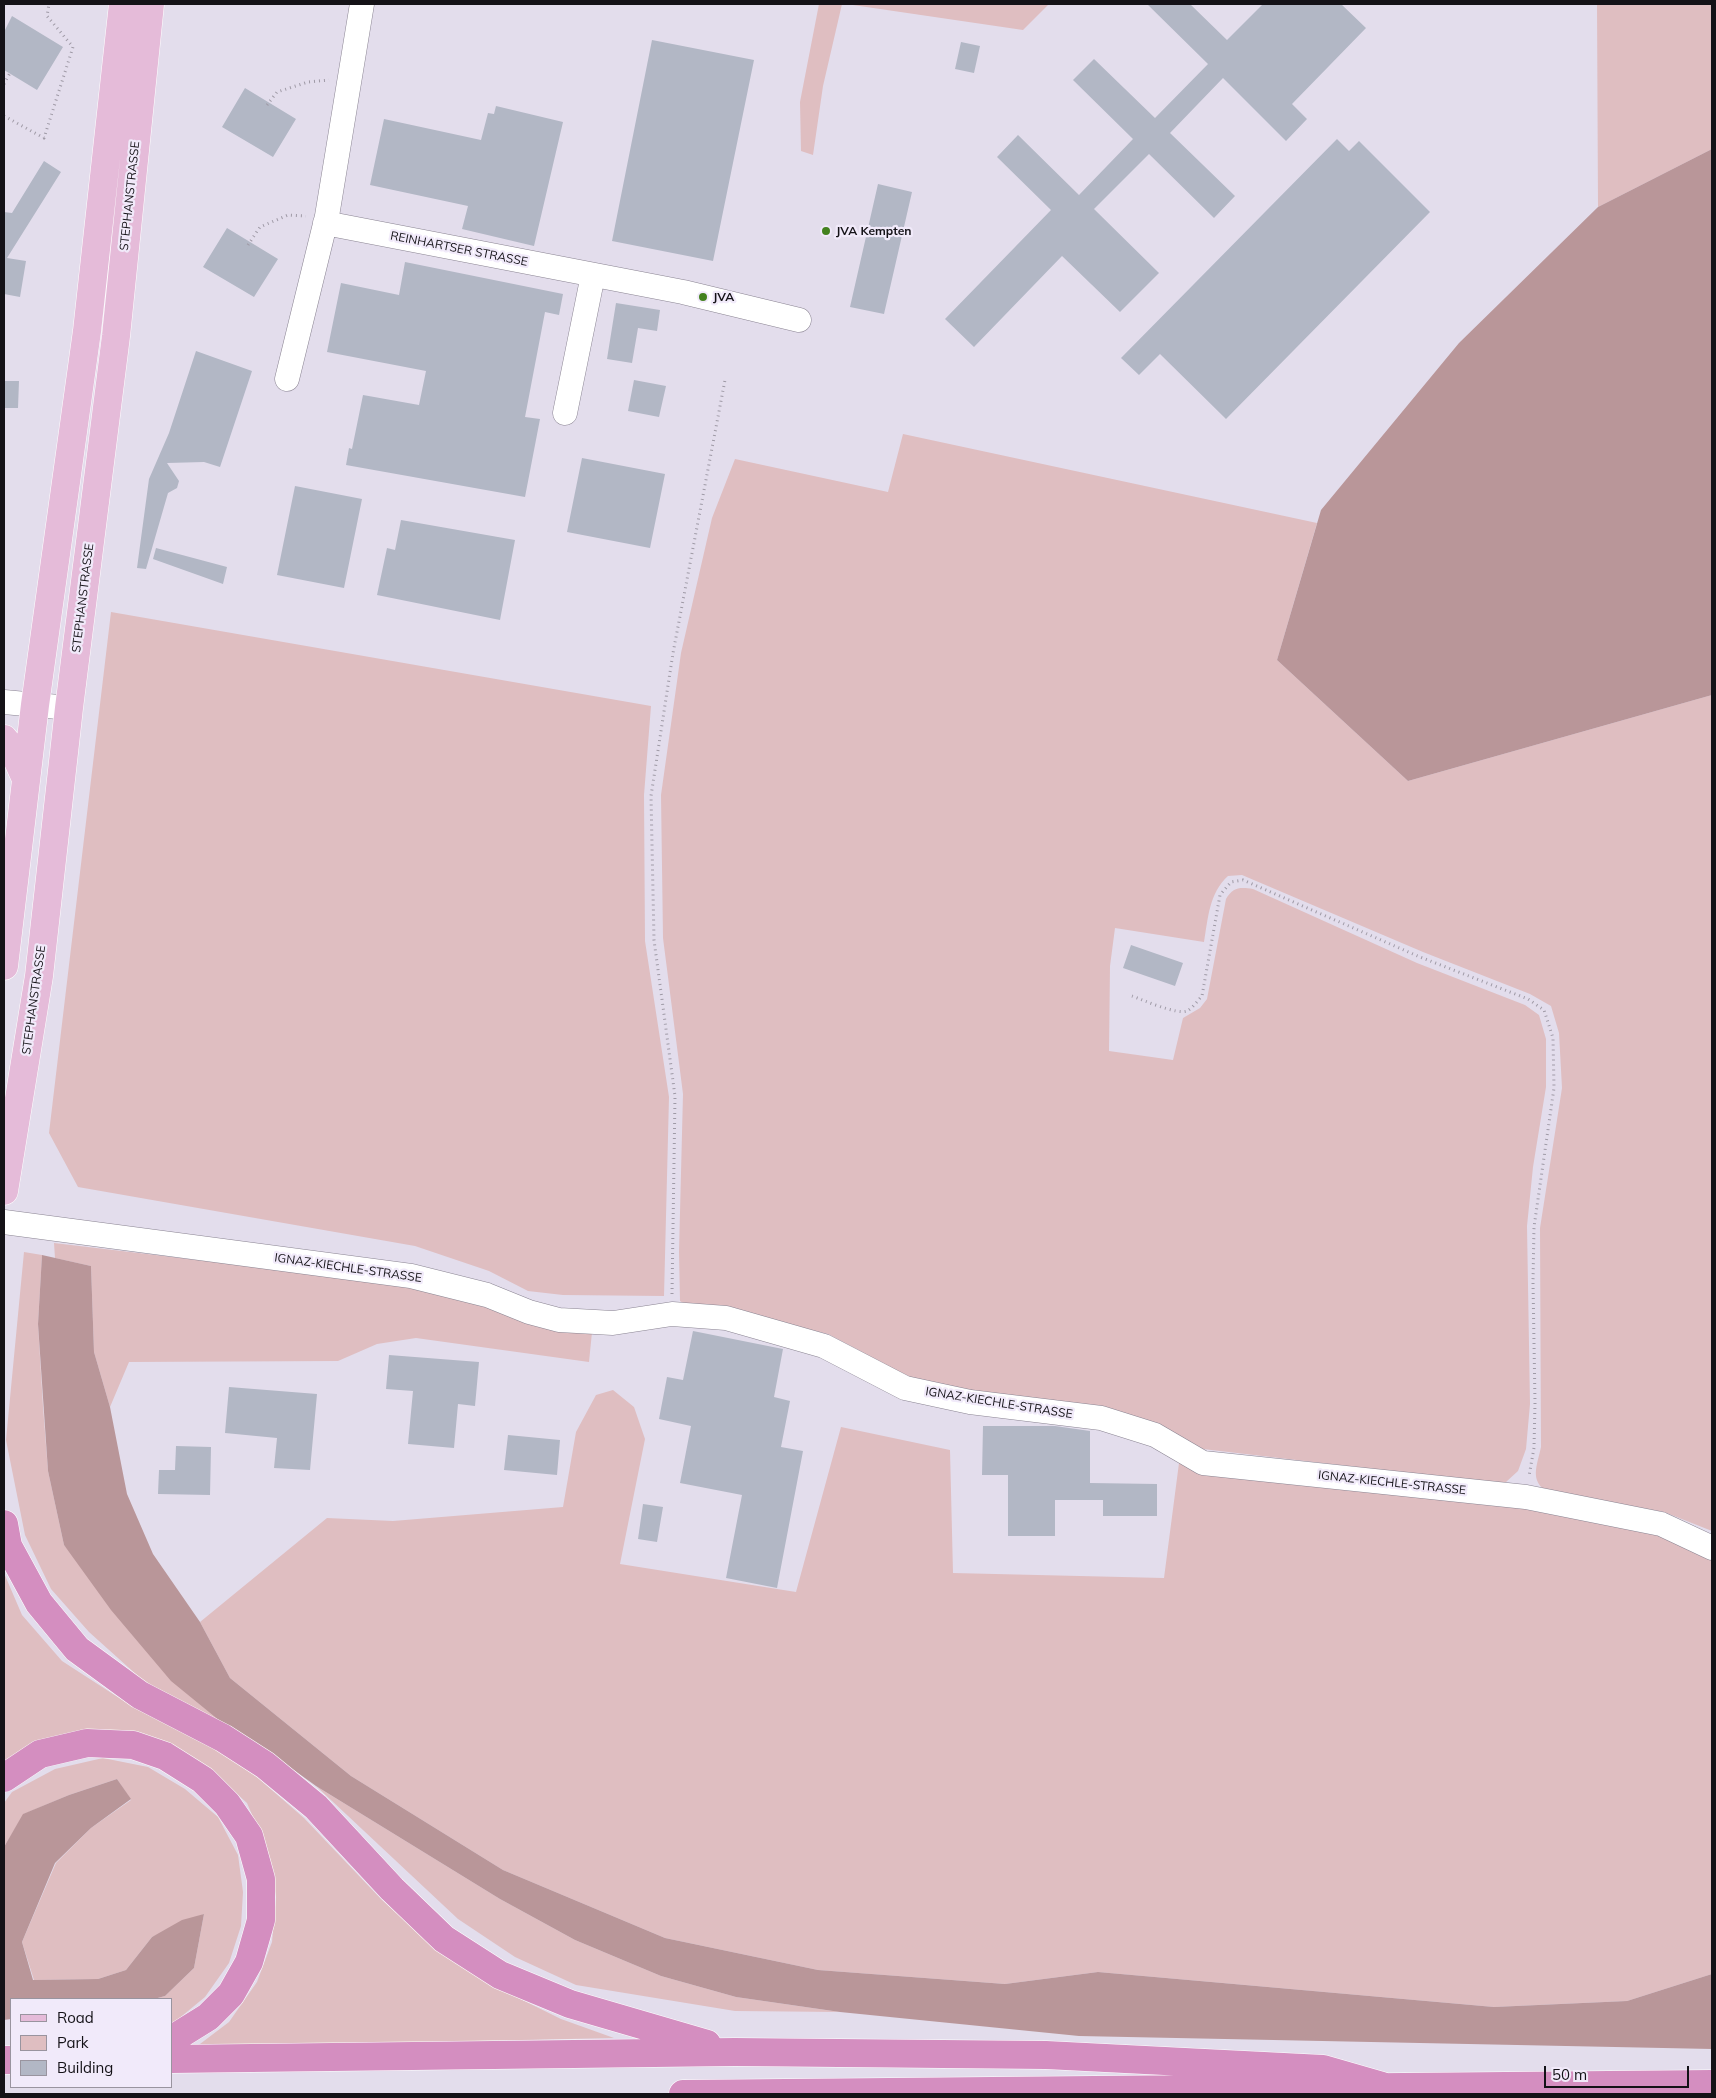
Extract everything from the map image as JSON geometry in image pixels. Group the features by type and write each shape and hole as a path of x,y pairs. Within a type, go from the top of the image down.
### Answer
{"highway":[{"path":"4,1524 8,1546 39,1602 77,1649 140,1695 224,1738 265,1765 316,1807 392,1889 444,1939 500,1975 570,2004 735,2052"},
{"path":"4,1778 40,1754 87,1743 133,1745 166,1756 203,1780 227,1804 249,1836 261,1879 262,1920 249,1962 231,1994 208,2017 172,2039"},
{"path":"172,2059 735,2052 1046,2055 1323,2069 1382,2086"},
{"path":"683,2094 1712,2084"}],"main road":[{"path":"4,966 26,779 87,331 123,4"},
{"name":"STEPHANSTRASSE","path":"4,1191 39,976 69,708 116,336 150,4"},
{"path":"4,739 13,750 26,779"}],"street":[{"path":"287,379 326,220 362,4"},
{"name":"REINHARTSER STRASSE","path":"326,220 683,292 799,320"},
{"path":"565,413 593,275"},
{"path":"4,702 69,708"},
{"name":"IGNAZ-KIECHLE-STRASSE","path":"4,1222 411,1276 487,1295 529,1312 559,1320 613,1323 672,1314 726,1318 824,1346 905,1388 970,1402 1101,1418 1155,1435 1204,1463 1526,1497 1661,1524 1712,1548"}],"path":[{"path":"4,116 44,138 73,47 47,16 49,4"},
{"path":"4,84 10,71"},
{"path":"267,105 277,92 308,82 350,78"},
{"path":"248,245 260,227 288,215 326,220"},
{"path":"672,1314 675,1096 654,940 651,796 672,653 700,520 726,380"},
{"path":"1132,996 1178,1011 1187,1011 1195,1004 1202,996 1220,895 1231,882 1243,880 1420,957 1528,999 1544,1010 1553,1038 1554,1088 1534,1227 1534,1448 1526,1497"}],"green space":[{"path":"819,4 842,4 823,86 813,155 801,151 800,102"},
{"path":"846,4 1049,4 1023,30"},
{"path":"1597,4 1712,4 1712,149 1598,207"},
{"path":"903,434 1317,523 1277,660 1408,781 1712,695 1712,1531 1664,1512 1548,1492 1542,1488 1536,1478 1536,1467 1541,1447 1540,1228 1562,1088 1559,1033 1551,1006 1530,994 1423,952 1242,875 1228,876 1217,890 1208,915 1204,942 1115,928 1110,966 1109,1051 1173,1060 1183,1018 1200,1008 1207,999 1226,899 1231,892 1241,888 1253,889 1417,963 1525,1005 1539,1015 1546,1039 1546,1087 1533,1167 1527,1226 1530,1404 1526,1449 1518,1471 1506,1482 1492,1483 1203,1449 1157,1426 971,1395 909,1377 828,1334 725,1310 689,1307 680,1301 679,1252 683,1094 663,938 661,795 681,653 712,518 735,459 888,492"},
{"path":"111,612 651,706 644,795 645,941 669,1097 664,1296 563,1295 528,1291 489,1271 415,1246 78,1187 49,1133"},
{"path":"54,1243 409,1285 592,1332 589,1362 416,1338 377,1344 338,1361 129,1362 110,1407 94,1352 91,1266 55,1258"},
{"path":"24,1252 42,1255 38,1324 43,1407 48,1471 64,1545 231,1730 148,1685 89,1632 51,1589 25,1535 6,1440"},
{"path":"613,1390 634,1407 645,1439 620,1564 796,1592 841,1427 950,1450 953,1573 1164,1578 1179,1463 1202,1473 1525,1508 1657,1533 1712,1555 1712,1974 1627,2001 1494,2007 1098,1972 1005,1984 818,1970 665,1938 503,1870 351,1776 230,1678 200,1622 327,1518 393,1521 563,1507 576,1432 596,1395"},
{"path":"4,1573 22,1615 62,1661 130,1705 216,1749 258,1778 304,1818 381,1899 436,1949 492,1985 561,2019 614,2038 196,2047 229,2022 257,1982 272,1942 276,1897 268,1852 247,1803 204,1764 163,1741 4,1764"},
{"path":"103,1758 148,1767 185,1789 218,1817 238,1855 243,1892 241,1926 229,1963 205,1997 172,2024 172,1998 158,1998 165,1996 194,1968 204,1914 152,1937 126,1970 98,1979 34,1980 22,1942 56,1863 91,1828 131,1800 117,1779 69,1795 24,1814 4,1847 4,1803 12,1792 55,1769"},
{"path":"316,1786 500,1899 575,1940 661,1976 736,1997 840,2012 735,2011 576,1985 515,1957 458,1919"}],"shaded area":[{"path":"1712,149 1712,695 1408,781 1277,660 1321,510 1459,343 1598,207"},
{"path":"42,1255 91,1266 94,1352 110,1407 127,1494 153,1554 200,1622 230,1678 351,1776 503,1870 665,1938 818,1970 1005,1984 1098,1972 1494,2007 1627,2001 1712,1974 1712,2049 1079,2036 840,2012 736,1997 661,1976 575,1940 500,1899 316,1786 273,1755 231,1730 171,1681 111,1610 64,1545 48,1471 38,1324"},
{"path":"117,1779 131,1799 91,1828 55,1863 22,1942 33,1980 98,1979 126,1970 152,1937 182,1920 204,1914 194,1968 165,1996 158,1998 10,1998 10,2019 4,2020 4,1847 23,1814 69,1795"}],"building":[{"path":"1147,4 1190,4 1227,40 1263,4 1341,4 1366,28 1292,104 1307,119 1286,141 1223,78 1170,133 1235,196 1214,218 1149,154 1094,209 1159,273 1120,312 1062,256 974,347 945,319 1051,210 997,157 1018,135 1079,195 1133,139 1073,80 1094,59 1155,118 1208,64"},
{"path":"12,16 63,47 37,90 4,70 4,32"},
{"path":"652,40 754,60 713,261 612,241"},
{"path":"961,42 980,46 974,73 955,69"},
{"path":"245,88 296,119 273,157 222,127"},
{"path":"496,106 563,122 534,246 462,229 468,206 370,185 384,119 481,140 488,113 494,114"},
{"path":"1337,139 1349,151 1359,141 1430,212 1226,419 1160,354 1139,375 1121,358"},
{"path":"44,161 61,172 7,258 26,261 20,297 4,294 4,212 12,213"},
{"path":"878,184 912,192 884,314 850,307"},
{"path":"227,228 278,259 254,297 203,267"},
{"path":"405,262 563,294 559,315 545,312 525,417 540,419 525,497 346,465 349,448 352,449 363,395 419,405 426,371 327,352 341,283 399,295"},
{"path":"616,303 660,310 657,331 638,328 632,363 607,359"},
{"path":"196,351 252,371 220,467 204,462 167,463 179,481 177,488 168,493 146,569 137,568 149,479 169,433"},
{"path":"634,380 666,386 659,417 628,411"},
{"path":"4,381 19,381 18,408 4,408"},
{"path":"582,458 665,474 650,548 567,532"},
{"path":"295,486 362,499 344,588 277,575"},
{"path":"401,520 515,540 500,620 377,595 387,548 395,550"},
{"path":"156,548 227,567 223,584 153,559"},
{"path":"1131,945 1183,963 1175,986 1123,968"},
{"path":"693,1331 783,1349 774,1397 790,1401 781,1447 803,1451 777,1588 726,1578 742,1495 680,1483 691,1426 659,1419 667,1377 683,1380"},
{"path":"389,1355 479,1362 475,1406 458,1404 454,1448 408,1444 413,1391 386,1389"},
{"path":"229,1387 317,1394 310,1470 274,1468 277,1438 225,1433"},
{"path":"983,1426 1055,1426 1090,1431 1090,1483 1157,1484 1157,1516 1103,1516 1103,1500 1055,1500 1055,1536 1008,1536 1008,1475 982,1475"},
{"path":"508,1435 560,1440 557,1475 504,1470"},
{"path":"176,1446 211,1447 210,1495 158,1494 159,1470 175,1470"},
{"path":"643,1504 663,1507 657,1542 638,1539"}],"place":[{"name":"JVA Kempten","path":"826,231"},
{"name":"JVA","path":"703,297"}]}
